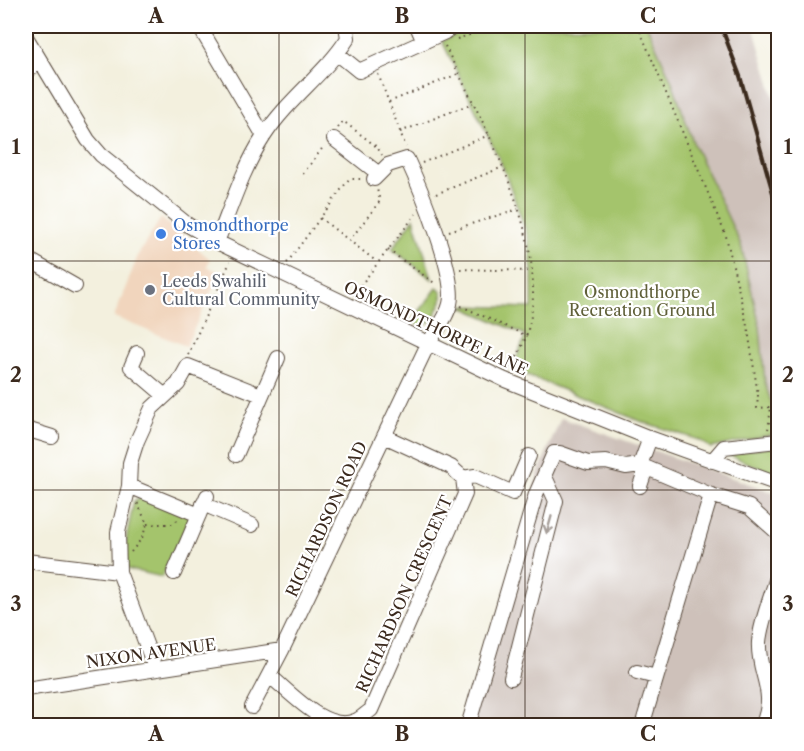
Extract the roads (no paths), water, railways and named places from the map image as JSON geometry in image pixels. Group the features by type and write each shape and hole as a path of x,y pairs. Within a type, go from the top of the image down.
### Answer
{"street":[{"path":"199,26 264,136"},
{"path":"417,26 424,42"},
{"path":"217,242 242,179 264,136 301,90 338,54 347,32"},
{"path":"338,54 359,71 445,34"},
{"name":"OSMONDTHORPE LANE","path":"26,37 88,140 101,155 188,225 235,251 506,380 650,438 778,483"},
{"path":"26,71 40,62"},
{"name":"RICHARDSON ROAD","path":"252,707 270,676 450,296 438,235 409,163 388,165 377,176 334,139"},
{"path":"26,258 75,286"},
{"path":"137,353 130,368 165,396"},
{"path":"236,456 278,358"},
{"path":"155,668 118,565 118,532 129,486 130,463 137,441 152,408 178,384 188,366 261,395"},
{"path":"26,429 52,437"},
{"name":"RICHARDSON CRESCENT","path":"270,676 316,713 335,723 355,722 371,710 463,502 465,486 463,478 451,467 384,436"},
{"path":"640,486 650,438"},
{"path":"712,461 724,447 773,441"},
{"path":"468,726 536,494 546,477 554,453 588,463 606,462 626,467 643,466 711,495 749,507 778,533"},
{"name":"RICHARDSON CRESCENT","path":"463,478 475,476 513,493 529,456"},
{"path":"510,678 556,501 546,477"},
{"path":"129,486 203,505 252,525"},
{"path":"642,726 711,495"},
{"path":"174,573 203,505"},
{"path":"26,561 118,565"},
{"path":"515,568 537,574"},
{"path":"762,726 769,707 769,698 759,643 778,574"},
{"path":"496,635 520,641"},
{"name":"NIXON AVENUE","path":"26,689 282,650"},
{"path":"637,672 656,678"}],"railway":[{"path":"721,26 740,76 778,211"}],"place":[{"name":"Osmondthorpe Stores","path":"161,234"},
{"name":"Leeds Swahili Cultural Community","path":"150,290"}],"park label":[{"name":"Osmondthorpe Recreation Ground","path":"642,301"}]}
